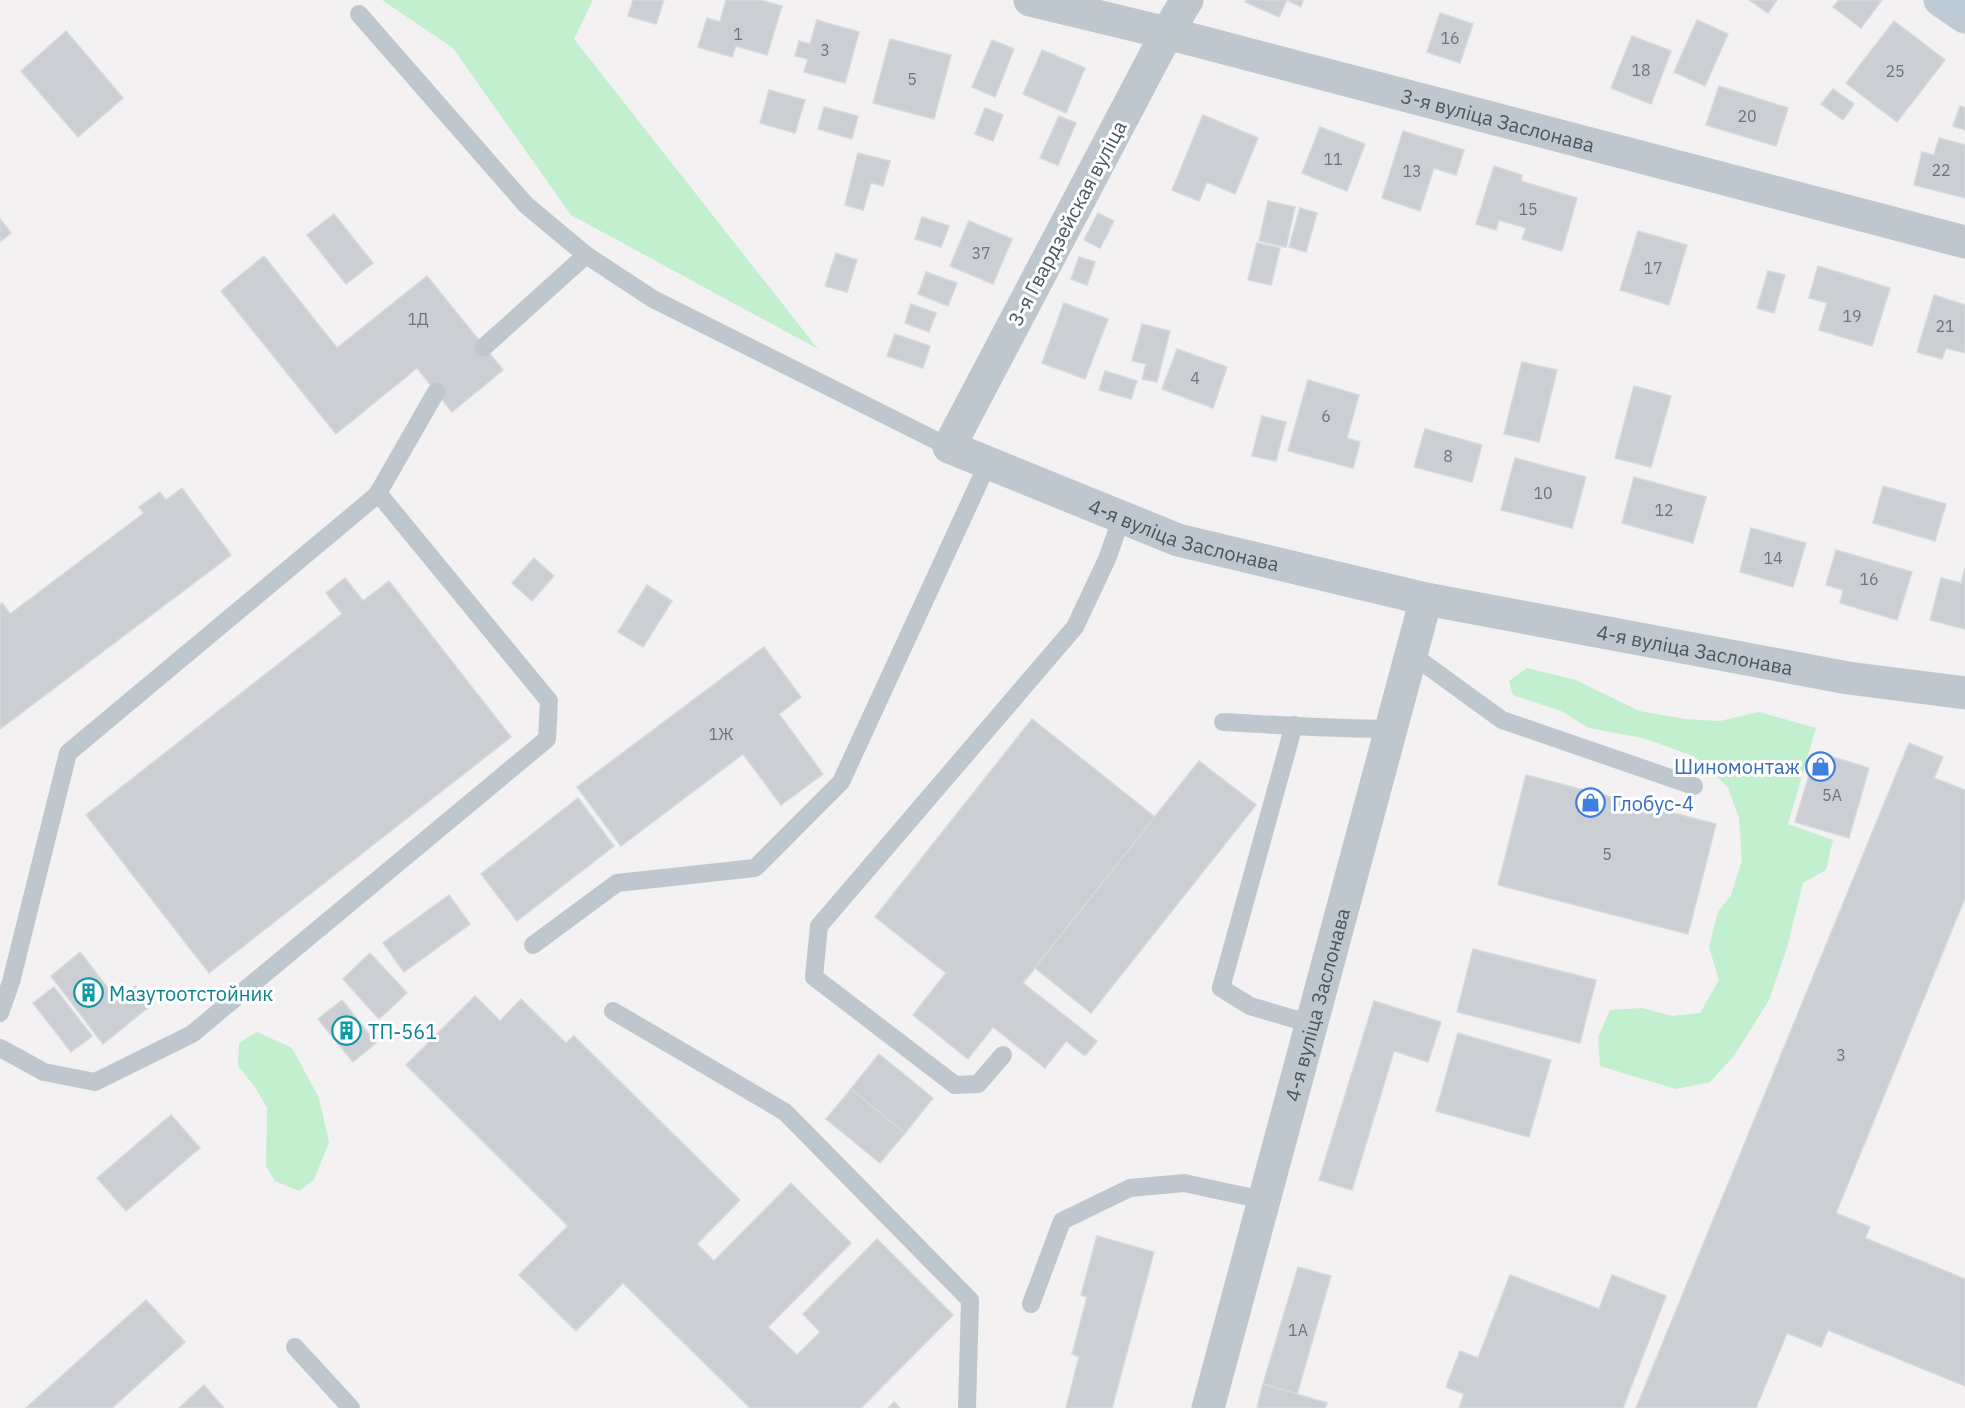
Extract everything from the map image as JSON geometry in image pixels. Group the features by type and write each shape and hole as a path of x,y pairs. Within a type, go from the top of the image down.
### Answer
{"main road":[{"path":"1940,0 1965,17"}],"street":[{"name":"3-я вуліца Заслонава","path":"1030,0 1167,33 1965,242"},
{"name":"3-я Гвардзейская вуліца","path":"949,447 1167,33 1187,0"},
{"name":"4-я вуліца Заслонава","path":"949,447 1178,540 1426,599 1848,678 1965,693"},
{"name":"4-я вуліца Заслонава","path":"1208,1408 1426,599"}],"lane":[{"path":"359,14 526,206 586,255 653,299 949,447"},
{"path":"484,347 586,255"},
{"path":"0,1013 11,982 68,753 378,493 436,392"},
{"path":"533,945 617,883 755,868 841,782 988,463"},
{"path":"0,1047 44,1072 95,1082 192,1035 547,738 549,701 378,493"},
{"path":"1003,1055 978,1083 955,1085 814,977 819,926 1075,627 1107,559 1122,517"},
{"path":"1411,654 1502,720 1694,786"},
{"path":"1223,722 1329,729 1391,729"},
{"path":"1294,725 1221,988 1250,1006 1311,1024"},
{"path":"613,1011 786,1112 970,1299 967,1408"},
{"path":"1031,1304 1062,1221 1130,1188 1184,1183 1263,1200"},
{"path":"295,1347 351,1408"}],"green space":[{"path":"382,0 593,0 574,39 818,349 571,215 453,48"},
{"path":"1527,668 1576,680 1639,711 1686,719 1720,721 1759,712 1816,728 1788,824 1833,840 1826,870 1803,883 1787,948 1769,1000 1734,1056 1710,1082 1676,1089 1600,1066 1598,1037 1610,1010 1642,1008 1672,1016 1700,1013 1719,980 1709,947 1718,912 1731,895 1742,860 1739,818 1728,788 1704,763 1688,754 1643,738 1589,728 1561,711 1513,695 1509,681"},
{"path":"257,1032 292,1048 319,1098 329,1142 314,1180 299,1191 275,1181 266,1166 267,1108 255,1087 238,1066 239,1043"}],"building":[{"path":"633,0 664,0 656,24 628,16"},
{"path":"726,0 760,0 782,6 767,55 736,46 732,57 698,47 707,18 720,22"},
{"path":"1246,0 1287,0 1279,17 1245,2"},
{"path":"1287,0 1303,0 1301,7"},
{"path":"1749,0 1777,0 1768,13"},
{"path":"1839,0 1882,0 1861,28 1833,7"},
{"path":"1440,13 1473,24 1460,63 1427,52"},
{"path":"817,20 859,32 845,83 804,72 808,59 795,56 799,41 810,44"},
{"path":"1697,20 1728,34 1705,86 1674,72"},
{"path":"1894,21 1945,60 1897,122 1846,83"},
{"path":"66,31 123,98 78,137 21,71"},
{"path":"1632,36 1671,51 1651,104 1611,88"},
{"path":"890,39 951,55 934,119 873,103"},
{"path":"992,40 1014,49 995,97 972,87"},
{"path":"1042,50 1085,68 1066,113 1023,94"},
{"path":"1719,86 1788,108 1776,146 1706,125"},
{"path":"1833,89 1854,104 1843,120 1821,104"},
{"path":"769,90 805,100 795,133 760,123"},
{"path":"1960,106 1965,108 1965,130 1953,126"},
{"path":"824,107 858,116 852,139 818,129"},
{"path":"985,108 1003,115 993,141 975,134"},
{"path":"1203,115 1258,138 1235,194 1207,182 1199,201 1172,190"},
{"path":"1059,116 1076,123 1058,165 1040,158"},
{"path":"1320,127 1365,144 1347,191 1302,173"},
{"path":"1403,131 1464,150 1456,175 1434,168 1420,211 1382,198"},
{"path":"1939,138 1965,145 1965,198 1914,185 1922,152 1934,155"},
{"path":"858,153 890,161 883,186 871,183 863,210 845,205"},
{"path":"1494,166 1522,175 1521,181 1577,198 1562,251 1522,239 1526,228 1499,220 1496,230 1476,224"},
{"path":"1268,201 1295,207 1286,247 1259,241"},
{"path":"1300,208 1317,213 1306,252 1289,247"},
{"path":"1098,213 1114,221 1100,248 1084,240"},
{"path":"334,214 373,263 346,284 307,235"},
{"path":"922,217 949,226 941,247 915,239"},
{"path":"0,219 11,233 0,242"},
{"path":"969,221 1012,239 993,284 950,266"},
{"path":"1638,231 1687,245 1669,305 1620,290"},
{"path":"1257,243 1280,248 1271,285 1248,280"},
{"path":"836,253 857,260 847,292 825,286"},
{"path":"264,256 337,348 427,276 503,370 452,412 417,368 336,434 221,291"},
{"path":"1079,257 1095,262 1087,285 1071,279"},
{"path":"1818,266 1890,288 1872,346 1819,330 1827,303 1809,298"},
{"path":"1768,271 1785,275 1774,313 1757,308"},
{"path":"926,272 957,283 948,306 918,294"},
{"path":"1934,295 1965,305 1965,353 1946,348 1942,359 1917,352"},
{"path":"1064,303 1108,319 1085,379 1042,363"},
{"path":"911,304 936,313 929,332 905,323"},
{"path":"1142,324 1170,331 1157,382 1142,379 1146,364 1132,361"},
{"path":"895,334 930,346 923,368 887,356"},
{"path":"1177,349 1227,367 1213,408 1162,389"},
{"path":"1522,362 1557,370 1539,442 1504,434"},
{"path":"1105,371 1137,381 1131,399 1099,390"},
{"path":"1308,380 1359,395 1347,438 1360,442 1353,468 1288,451"},
{"path":"1634,386 1671,396 1651,467 1615,458"},
{"path":"1262,416 1286,422 1276,461 1252,456"},
{"path":"1425,429 1482,445 1472,482 1414,467"},
{"path":"1515,458 1586,477 1572,528 1501,510"},
{"path":"1634,477 1706,497 1693,543 1622,523"},
{"path":"1883,486 1946,504 1935,541 1873,523"},
{"path":"182,488 231,555 0,729 0,605 2,603 10,614 144,513 139,507 160,492 166,500"},
{"path":"1751,528 1806,543 1793,587 1740,572"},
{"path":"1836,550 1912,572 1897,620 1840,603 1843,590 1826,585"},
{"path":"534,558 554,576 532,601 512,583"},
{"path":"1965,568 1965,629 1930,620 1941,578 1961,583"},
{"path":"345,578 363,601 389,581 511,737 209,973 86,815 342,614 326,593"},
{"path":"647,585 672,601 643,647 618,632"},
{"path":"764,647 801,697 779,714 823,774 781,805 743,754 621,846 577,787"},
{"path":"1032,719 1155,817 1023,983 1097,1041 1085,1056 1066,1041 1045,1068 993,1027 968,1059 913,1015 946,973 875,917"},
{"path":"1909,743 1943,757 1934,778 1965,790 1965,898 1836,1213 1870,1227 1865,1238 1965,1279 1965,1386 1828,1330 1821,1347 1787,1333 1756,1408 1636,1408"},
{"path":"1816,752 1869,768 1849,838 1795,822"},
{"path":"1199,761 1256,805 1091,1013 1035,968"},
{"path":"1526,775 1716,824 1688,934 1498,885"},
{"path":"578,798 614,846 517,921 481,874"},
{"path":"449,895 470,924 404,972 383,943"},
{"path":"1473,949 1596,980 1580,1043 1457,1012"},
{"name":"Мазутоотстойник","path":"80,952 117,1000 135,986 150,1006 103,1044 51,976"},
{"path":"370,953 407,993 379,1019 343,979"},
{"path":"54,987 92,1036 71,1052 33,1003"},
{"path":"475,996 500,1021 521,999 566,1043 574,1036 740,1200 697,1244 714,1261 791,1183 851,1243 768,1327 797,1355 820,1332 803,1314 877,1239 953,1315 861,1408 750,1408 623,1283 576,1331 519,1275 568,1226 406,1065"},
{"name":"ТП-561","path":"342,1000 376,1043 353,1062 318,1019"},
{"path":"1374,1001 1441,1022 1428,1062 1394,1051 1352,1190 1319,1180"},
{"path":"1458,1033 1551,1060 1529,1137 1436,1111"},
{"path":"879,1054 933,1098 905,1133 851,1089"},
{"path":"851,1089 905,1133 880,1163 826,1119"},
{"path":"171,1115 200,1148 126,1211 97,1178"},
{"path":"1097,1236 1154,1252 1112,1408 1066,1408 1079,1357 1072,1354 1087,1297 1081,1295"},
{"path":"1298,1267 1331,1276 1297,1394 1263,1384"},
{"path":"1510,1275 1599,1309 1612,1275 1666,1296 1623,1408 1459,1408 1464,1394 1446,1387 1460,1351 1478,1358"},
{"path":"146,1300 185,1342 112,1408 26,1408"},
{"path":"1263,1384 1327,1403 1325,1408 1257,1408"},
{"path":"204,1385 224,1408 179,1408"},
{"path":"894,1402 900,1408 888,1408"}],"place":[{"name":"Шиномонтаж","path":"1821,766"},
{"name":"Глобус-4","path":"1591,803"},
{"name":"Мазутоотстойник","path":"88,993"},
{"name":"ТП-561","path":"347,1031"}]}
